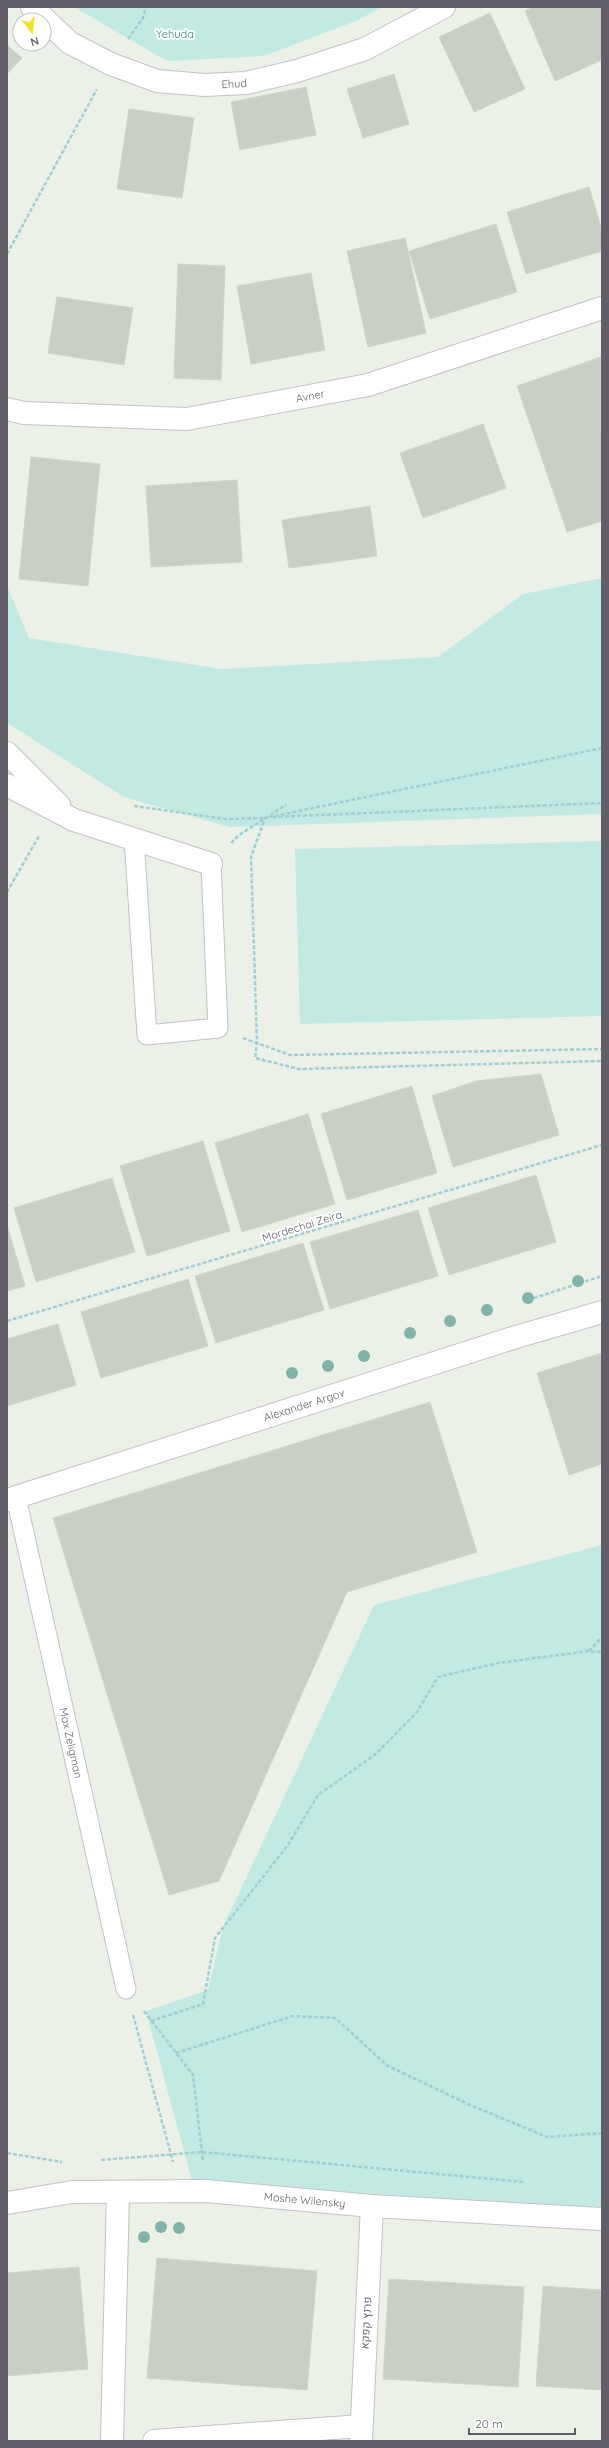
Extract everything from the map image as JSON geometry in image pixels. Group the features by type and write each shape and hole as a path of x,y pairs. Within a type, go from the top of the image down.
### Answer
{"street":[{"name":"Ehud","path":"32,7 70,43 111,64 156,81 206,85 246,83 298,71 366,49 444,7"},
{"name":"Avner","path":"7,409 24,413 187,419 368,385 602,308"},
{"path":"7,753 74,820"},
{"path":"7,785 74,820 134,838 211,864"},
{"name":"Alexander Argov","path":"11,1498 516,1336 602,1312"},
{"name":"Moshe Wilensky","path":"7,2203 72,2192 206,2191 372,2206 602,2219"},
{"path":"112,2441 118,2192"},
{"name":"פרנץ קפקא","path":"361,2434 372,2206"},
{"path":"154,2441 361,2434"}],"lane":[{"path":"134,838 147,1035 218,1028 211,864"},
{"name":"Max Zeligman","path":"11,1498 126,1989"}],"path":[{"path":"7,254 111,64 143,18 146,7"},
{"path":"265,818 602,748"},
{"path":"129,805 226,819 602,803"},
{"path":"211,864 239,834 286,805"},
{"path":"7,892 54,809"},
{"path":"265,818 251,857 257,1043 256,1058 299,1069 602,1061"},
{"path":"218,1028 290,1056 602,1049"},
{"name":"Mordechai Zeira","path":"7,1322 602,1145"},
{"path":"589,1651 602,1637"},
{"path":"152,2021 203,2004 215,1938 288,1846 318,1795 376,1754 417,1712 438,1678 498,1663 589,1651 602,1652"},
{"path":"126,1989 193,2075 206,2191"},
{"path":"126,1989 180,2191"},
{"path":"176,2053 293,2016 335,2018 388,2066 468,2104 547,2137 602,2133"},
{"path":"96,2160 202,2152 531,2183"},
{"path":"7,2153 65,2163 52,2196"}],"green space":[{"name":"Yehuda","path":"74,7 382,7 356,21 264,56 167,61"},
{"path":"602,578 602,814 230,827 124,797 7,723 7,586 29,638 221,669 438,657 523,594"},
{"path":"602,841 602,1016 300,1024 295,849"},
{"path":"602,1545 602,2210 192,2181 146,2011 208,1990 223,1927 374,1605"}],"building":[{"path":"533,7 602,7 602,60 555,81 525,11"},
{"path":"490,13 525,89 474,112 439,37"},
{"path":"7,45 12,49 12,52 15,52 22,58 7,74"},
{"path":"394,74 409,124 363,138 347,89"},
{"path":"306,87 316,135 240,150 231,102"},
{"path":"129,109 194,118 182,198 117,189"},
{"path":"589,187 602,230 602,251 526,274 507,212"},
{"path":"496,224 517,292 430,319 409,251"},
{"path":"405,238 426,333 368,347 347,251"},
{"path":"178,264 225,266 221,380 174,378"},
{"path":"311,273 325,350 251,364 237,286"},
{"path":"57,297 133,308 124,365 48,353"},
{"path":"601,357 602,521 567,532 517,386"},
{"path":"483,424 506,488 423,518 400,453"},
{"path":"31,457 100,464 88,586 19,579"},
{"path":"237,480 242,562 151,567 146,486"},
{"path":"370,506 377,556 289,568 282,520"},
{"path":"541,1074 559,1135 453,1167 432,1096 476,1081"},
{"path":"412,1086 437,1173 347,1200 321,1114"},
{"path":"308,1114 335,1204 242,1232 215,1143"},
{"path":"203,1141 230,1231 147,1256 120,1166"},
{"path":"536,1175 556,1242 449,1275 428,1208"},
{"path":"112,1178 135,1252 36,1282 14,1208"},
{"path":"418,1210 438,1276 330,1309 310,1242"},
{"path":"7,1225 25,1286 7,1291"},
{"path":"303,1243 324,1310 216,1343 195,1276"},
{"path":"188,1279 208,1346 101,1378 81,1312"},
{"path":"58,1324 76,1385 7,1406 7,1339"},
{"path":"602,1353 602,1464 569,1475 537,1373"},
{"path":"430,1402 477,1552 347,1592 219,1881 169,1895 53,1518"},
{"path":"157,2258 317,2271 307,2390 147,2378"},
{"path":"79,2267 88,2369 7,2376 7,2273"},
{"path":"389,2279 524,2287 518,2387 383,2379"},
{"path":"543,2286 602,2290 602,2390 536,2386"}]}
